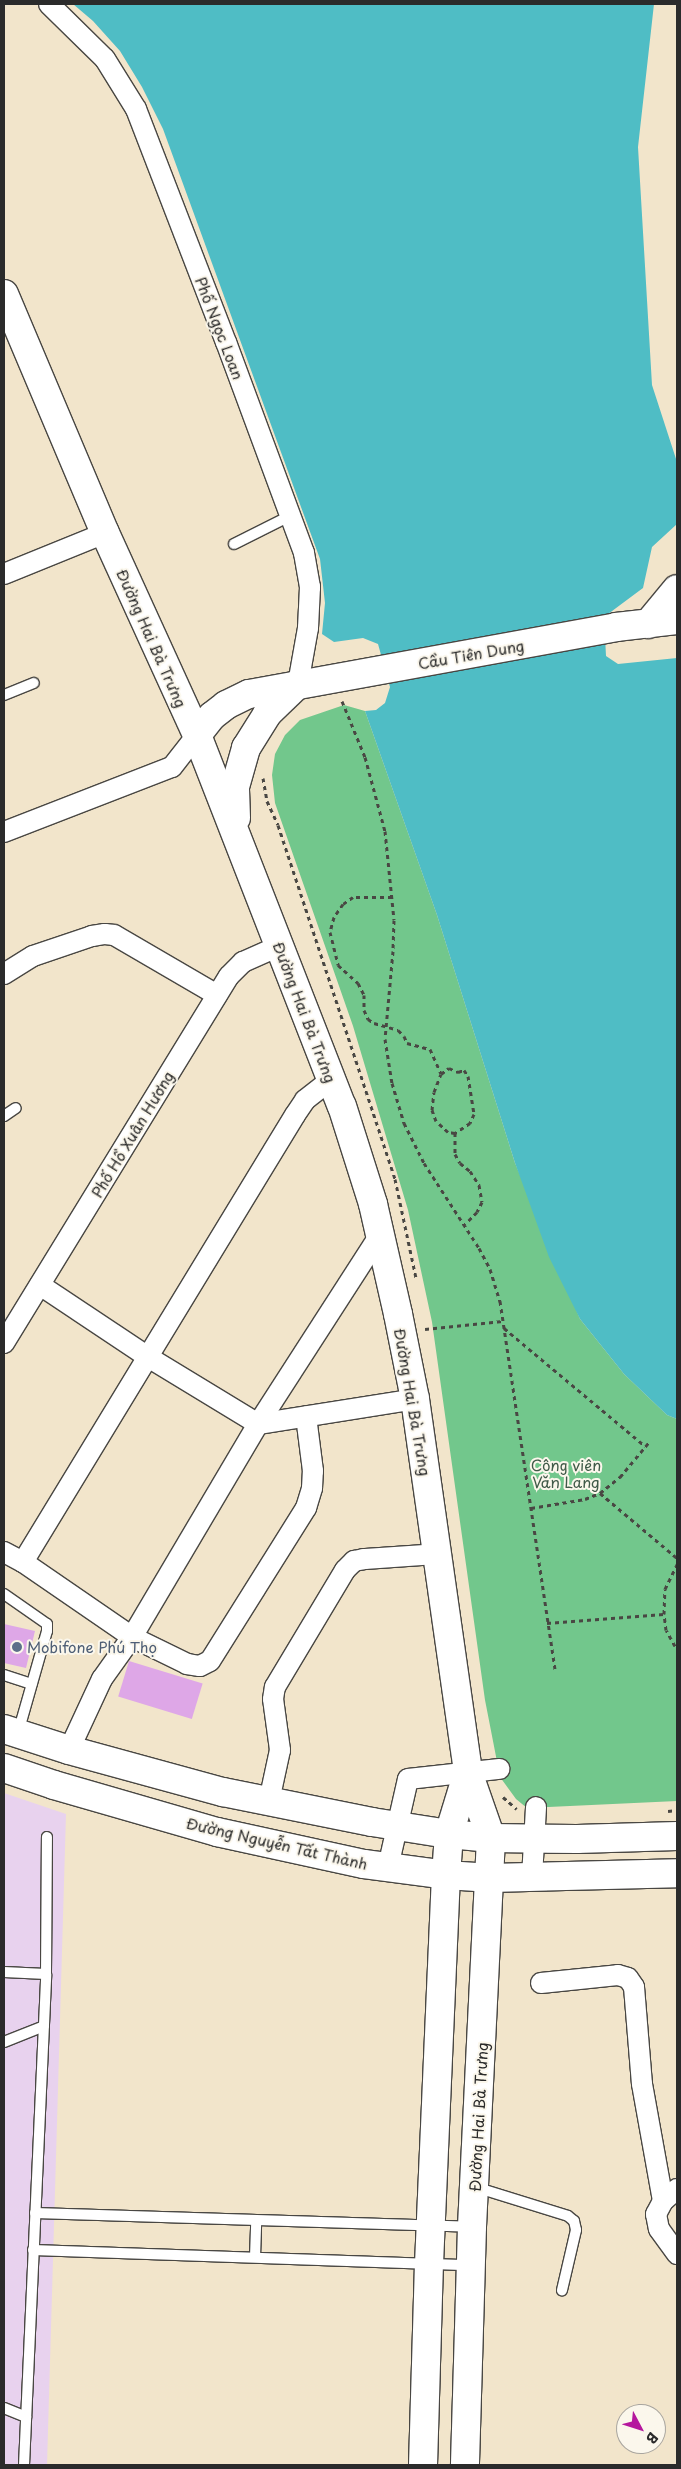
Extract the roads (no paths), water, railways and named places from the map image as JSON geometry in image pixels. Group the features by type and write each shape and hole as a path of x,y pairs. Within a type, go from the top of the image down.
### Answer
{"street":[{"name":"Phố Ngọc Loan","path":"49,4 105,59 136,109 226,342 304,554 310,588 308,628 298,684"},
{"name":"Đường Hai Bà Trưng","path":"4,294 105,533 197,735 332,1079 357,1150 380,1235 415,1398 468,1772 491,1838 491,1878 472,2227 465,2465"},
{"path":"4,574 105,533"},
{"path":"648,624 677,589"},
{"name":"Cầu Tiên Dung","path":"197,735 212,716 226,705 249,694 298,684 333,689 616,627 677,620"},
{"path":"243,854 237,832 234,802 236,776 256,729 280,699 298,684"},
{"path":"4,832 172,767 197,735"},
{"path":"4,974 33,956 92,936 105,934 114,935 217,995"},
{"name":"Phố Hồ Xuân Hương","path":"4,1343 229,976 243,962 279,946"},
{"path":"23,1562 295,1114 305,1100 332,1079"},
{"path":"69,1750 102,1679 132,1637 258,1424 380,1235"},
{"path":"40,1285 148,1357 258,1424 415,1398"},
{"path":"4,1552 23,1562 132,1637 187,1664 200,1666 210,1661 306,1508 312,1479 306,1416"},
{"path":"269,1801 280,1750 273,1699 275,1687 345,1570 354,1561 364,1559 437,1554"},
{"path":"11,1731 69,1750 223,1792 397,1826 491,1838 677,1836"},
{"name":"Đường Nguyễn Tất Thành","path":"4,1768 54,1785 217,1832 322,1856 388,1867 446,1875 491,1878 677,1874"},
{"path":"388,1867 408,1779 498,1769"},
{"name":"Đường Hai Bà Trưng","path":"423,2465 430,2227 446,1875 449,1834 468,1772"},
{"path":"532,1877 536,1807"},
{"path":"541,1983 618,1975 628,1978 634,1987 642,2084 670,2195 656,2214 659,2229 677,2254"}],"lane":[{"path":"234,544 290,516"},
{"path":"4,695 34,683"},
{"path":"4,1116 16,1108"},
{"path":"4,1594 47,1624 47,1632 32,1684 11,1731"},
{"path":"4,1675 32,1684"},
{"path":"24,2465 46,1974 47,1837"},
{"path":"4,1972 46,1974"},
{"path":"4,2042 44,2026"},
{"path":"474,2187 568,2216 574,2221 576,2230 562,2290"},
{"path":"35,2214 472,2227"},
{"path":"255,2257 256,2222"},
{"path":"33,2250 471,2265"},
{"path":"4,2408 26,2417"}],"water":[{"path":"73,4 654,4 638,147 652,385 677,462 677,524 652,547 643,588 604,617 606,656 618,664 677,658 677,1419 667,1415 624,1374 580,1319 549,1257 515,1163 437,915 365,711 376,710 385,703 390,687 378,644 363,638 334,642 322,634 325,603 320,559 163,129 142,87 120,51 93,21"}],"place":[{"name":"Mobifone Phú Thọ","path":"17,1647"}],"park label":[{"name":"Công viên Văn Lang","path":"566,1472"}]}
